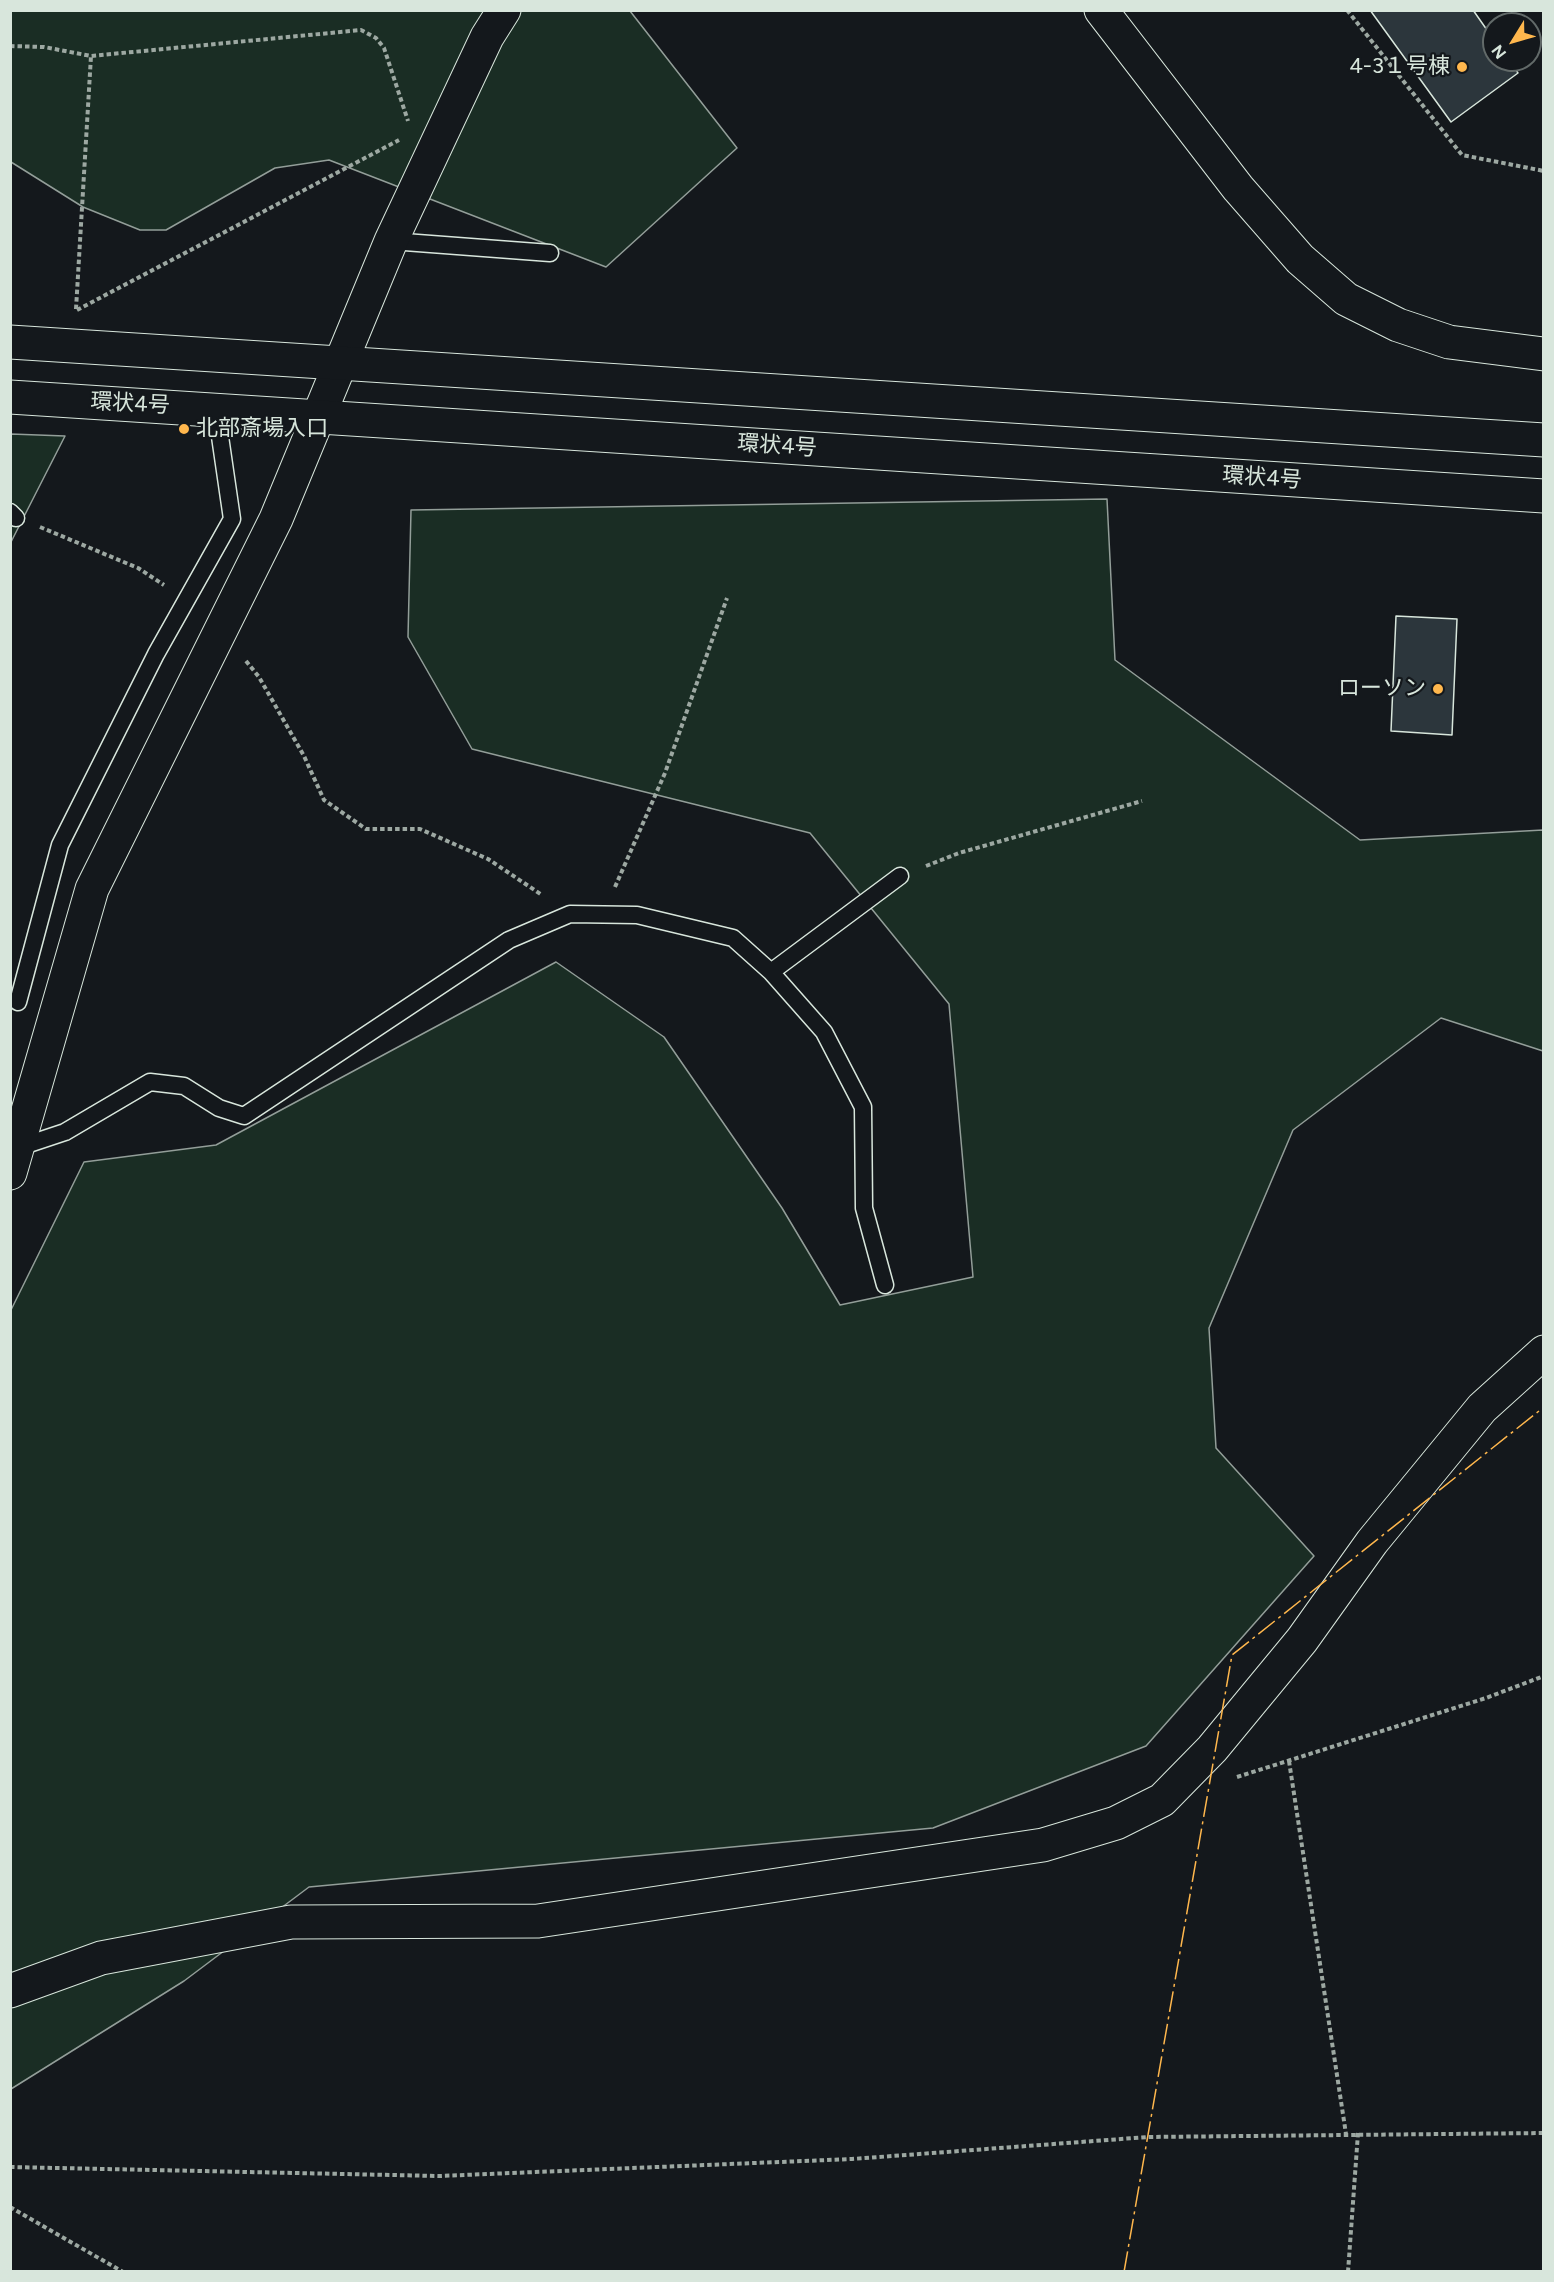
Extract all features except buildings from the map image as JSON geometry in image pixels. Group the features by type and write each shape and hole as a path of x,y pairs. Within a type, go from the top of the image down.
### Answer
{"street":[{"path":"14,1160 92,889 276,519 391,242 424,138 504,10"},
{"path":"1101,10 1238,188 1300,259 1346,299 1398,325 1449,342 1519,353 1544,354"},
{"path":"10,342 1544,440"},
{"name":"環状4号","path":"10,397 1544,496"},
{"path":"10,1991 101,1958 291,1922 538,1921 1043,1845 1116,1823 1162,1800 1212,1749 1302,1640 1372,1542 1482,1408 1544,1352"}],"lane":[{"path":"391,242 550,252"},
{"path":"18,1002 60,844 156,654 232,519 216,409"},
{"path":"771,972 900,876"},
{"path":"14,1160 150,1082 184,1086 219,1108 244,1116 508,940 570,914 638,915 733,938 771,972 824,1032 863,1107 864,1208 885,1285"}],"path":[{"path":"1347,10 1462,155 1544,171"},
{"path":"10,46 44,48 91,56 361,30 376,38 384,48 424,138 76,310 47,344"},
{"path":"76,310 91,56"},
{"path":"13,515 138,568 187,600"},
{"path":"603,915 665,773 727,598"},
{"path":"222,630 259,677 304,756 324,800 366,829 420,829 488,859 570,914"},
{"path":"900,876 958,853 1142,801"},
{"path":"1236,1778 1486,1698 1544,1676"},
{"path":"1289,1761 1346,2133"},
{"path":"10,2167 439,2176 852,2159 1148,2137 1346,2133 1457,2136 1544,2133"},
{"path":"1348,2271 1358,2133"},
{"path":"10,2207 123,2271"}],"green space":[{"path":"10,11 630,11 737,148 606,267 329,160 275,168 166,230 140,230 83,207 11,162"},
{"path":"11,434 65,436 11,542"},
{"path":"1107,499 1115,660 1360,840 1543,830 1543,1051 1441,1018 1293,1130 1209,1328 1216,1448 1314,1556 1146,1746 933,1828 309,1887 184,1981 11,2089 10,1312 84,1162 216,1145 556,962 664,1037 782,1208 840,1305 973,1277 949,1004 810,833 472,749 408,637 411,510"}],"power":[{"path":"1124,2272 1232,1655 1544,1407"}],"place":[{"name":"4-3１号棟","path":"1462,67"},
{"name":"北部斎場入口","path":"184,429"},
{"name":"ローソン","path":"1438,689"}]}
